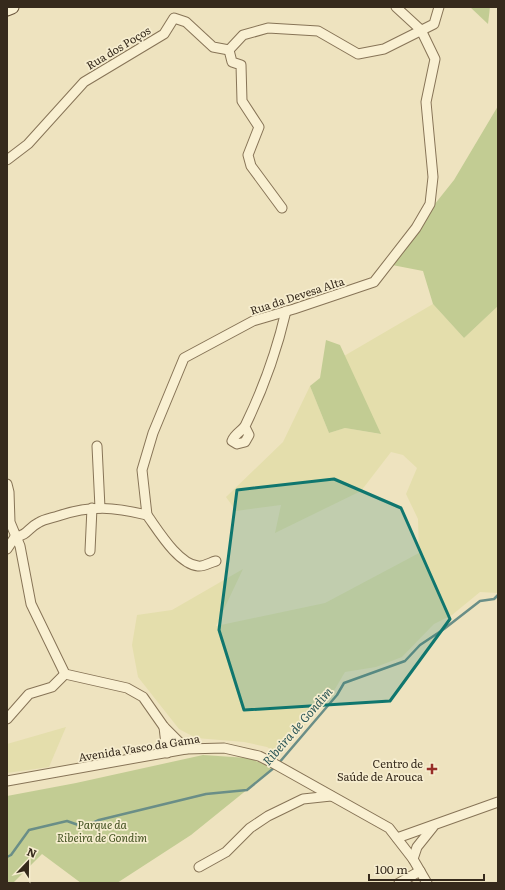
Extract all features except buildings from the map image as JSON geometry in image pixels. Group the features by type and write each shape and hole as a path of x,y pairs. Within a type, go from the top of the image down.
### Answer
{"street":[{"path":"7,9 12,7"},
{"name":"Rua da Devesa Alta","path":"146,515 142,470 153,433 184,358 253,321 374,282 416,228 430,204 433,176 426,102 435,59 421,30 396,7"},
{"path":"282,208 251,166 248,155 259,127 242,101 242,65 232,62 229,50 243,35 268,28 318,31 358,54 384,49 434,24 439,7"},
{"name":"Rua dos Poços","path":"7,160 28,144 84,82 164,34 174,18 186,22 213,46 229,50"},
{"path":"245,427 269,368 286,311"},
{"path":"90,551 96,508 97,446"},
{"path":"7,484 9,492 10,522 20,546 31,604 65,674"},
{"path":"7,549 15,537 23,536 37,523 73,511 96,508 116,508 146,515 168,545 180,557 192,565 200,567 216,561"},
{"path":"7,719 29,694 52,687 65,674"},
{"path":"65,674 127,688 144,697 164,727 186,749"},
{"path":"164,727 167,753"},
{"name":"Avenida Vasco da Gama","path":"7,781 186,749 224,748 259,756 389,828 413,858 427,883"},
{"path":"199,867 226,852 250,828 268,816 303,799 331,796"},
{"path":"397,838 498,802"},
{"path":"413,858 416,847 423,837 436,824"},
{"path":"399,883 420,871"}],"highlighted area":[{"path":"334,479 401,508 450,619 390,701 244,710 219,630 237,490"}],"shaded area":[{"path":"433,304 464,338 498,306 498,593 480,592 452,615 434,624 402,657 376,667 345,672 335,689 280,755 267,747 244,742 196,738 179,729 138,677 132,645 137,615 172,610 243,569 216,626 325,603 419,553 418,519 406,494 417,468 403,455 391,452 361,491 275,533 281,505 236,511 226,497 283,442 310,386 329,433 345,428 380,434 344,356"},
{"path":"66,727 49,767 7,773 7,744"}],"green space":[{"path":"470,7 490,7 488,24"},
{"path":"498,106 498,306 464,338 433,304 423,271 387,264 454,180"},
{"path":"326,340 340,345 381,434 345,428 329,433 310,386 320,378"},
{"name":"Parque da Ribeira de Gondim","path":"203,755 248,758 274,768 191,835 117,883 81,883 42,854 13,883 7,883 7,796 76,783"}],"waterway":[{"name":"Ribeira de Gondim","path":"278,764 337,695 344,683 405,661 420,645 444,629 480,601 494,599 498,595"},
{"name":"Ribeira de Gondim","path":"7,857 11,855 29,830 67,821 84,827 99,820 206,794 247,790 275,767"}],"place":[{"name":"Centro de Saúde de Arouca","path":"432,769"}]}
